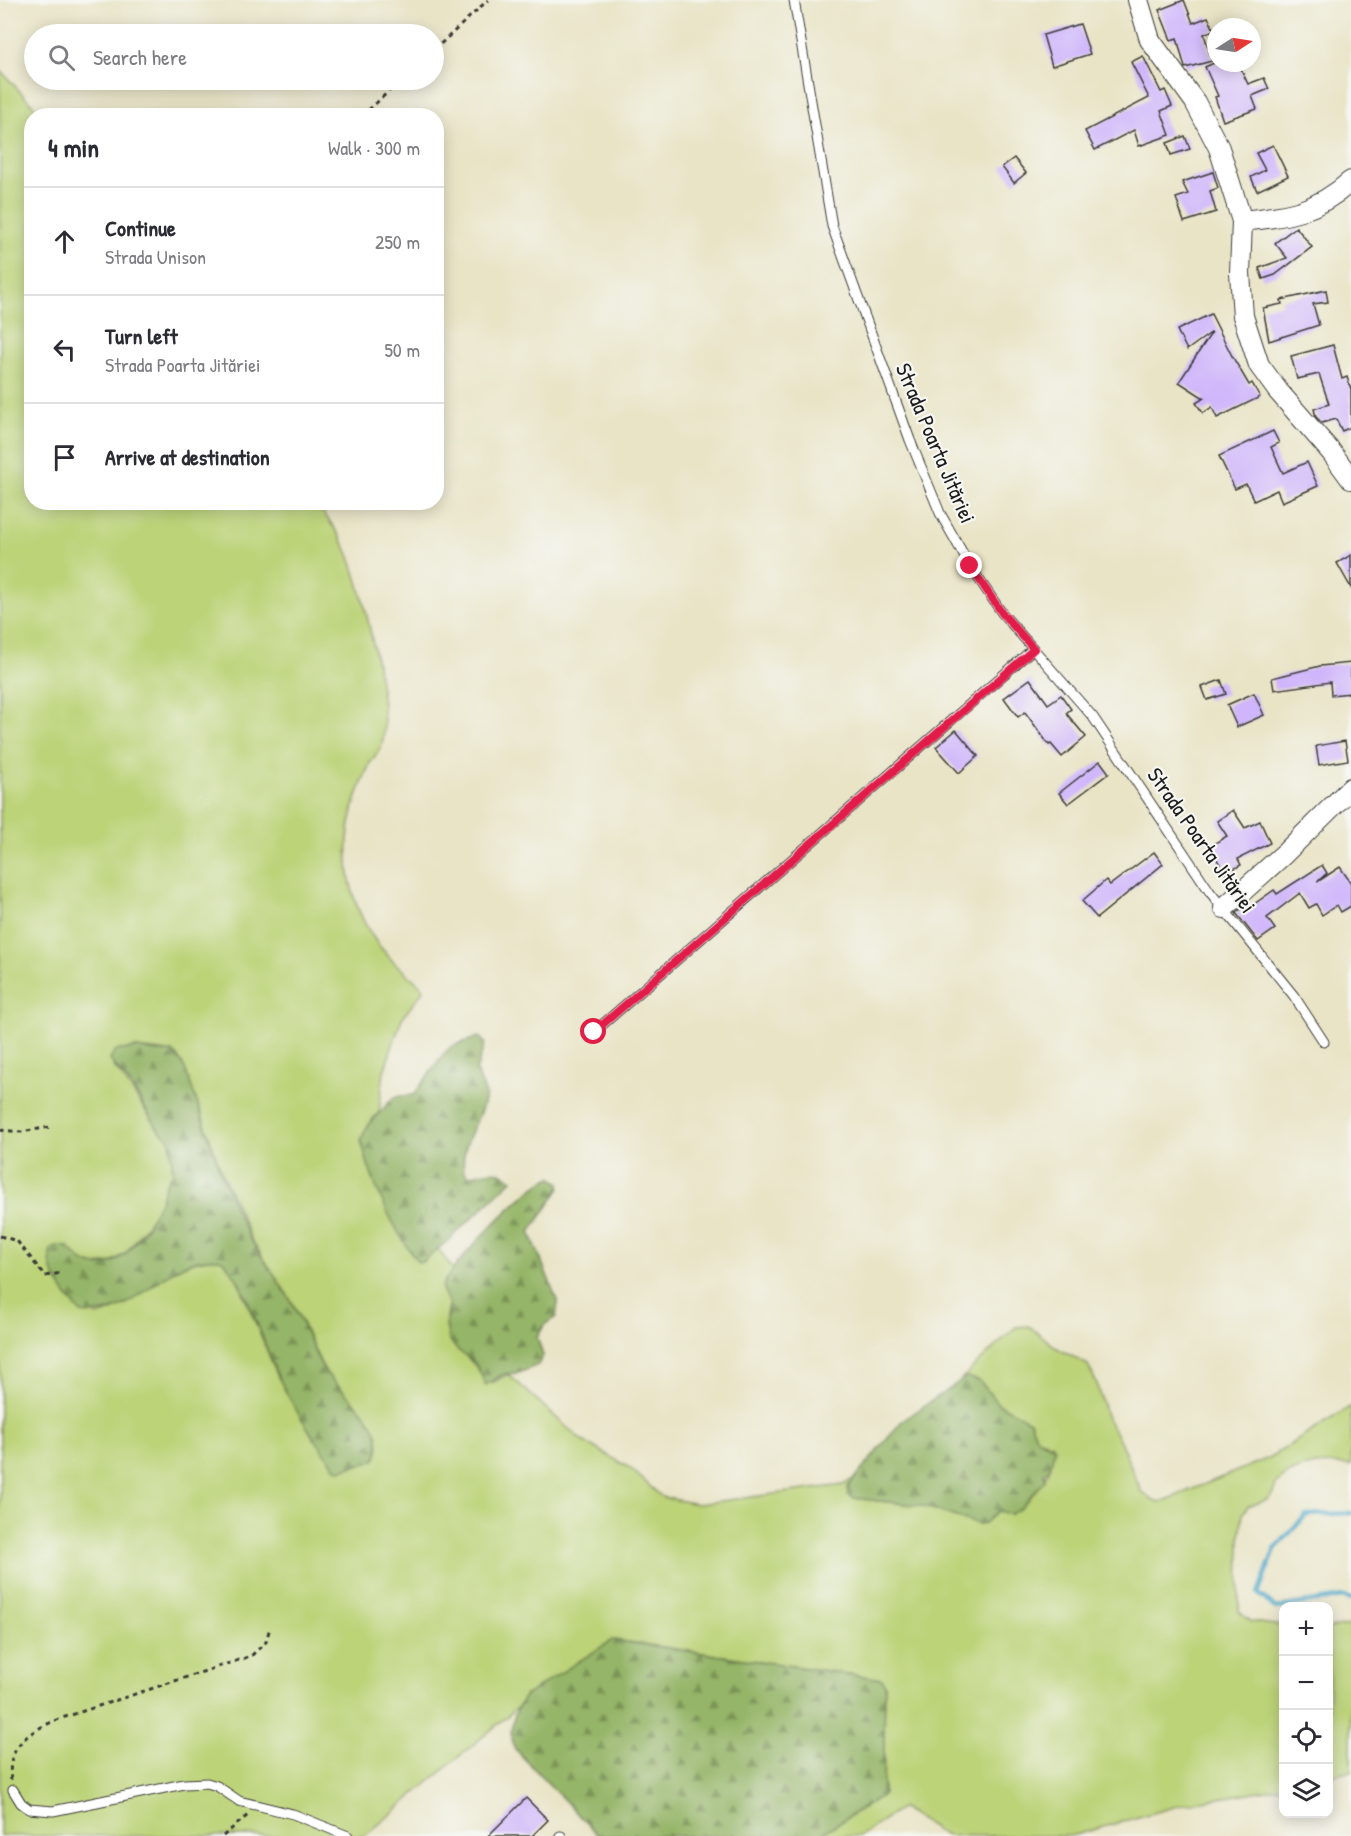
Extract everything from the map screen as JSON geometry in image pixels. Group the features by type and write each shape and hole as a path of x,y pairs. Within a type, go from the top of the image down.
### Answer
{"street":[{"path":"1138,0 1150,40 1195,102 1219,148 1242,221 1240,273 1243,316 1253,351 1278,391 1332,453 1351,479"},
{"path":"1242,221 1286,217 1316,207 1351,181"},
{"path":"1224,908 1284,855 1351,788"}],"lane":[{"name":"Strada Poarta Jităriei","path":"794,0 832,226 910,440 940,513 970,566 1002,613 1093,717 1224,908 1293,996 1324,1042"},
{"path":"594,1032 1034,649"},
{"path":"13,1790 21,1803 39,1811 73,1809 196,1783 217,1786 239,1801 293,1814 348,1836"}],"path":[{"path":"444,41 488,0"},
{"path":"371,108 390,90"},
{"path":"0,1130 21,1132 51,1127"},
{"path":"0,1236 17,1241 45,1276 62,1274"},
{"path":"13,1790 10,1775 12,1754 30,1732 59,1719 251,1656 266,1642 270,1627"},
{"path":"223,1836 258,1806"}],"green space":[{"path":"0,70 35,108 24,108 24,510 321,510 339,536 353,564 367,615 379,676 384,727 381,747 370,763 352,814 348,836 350,878 362,918 373,937 387,955 421,986 423,991 402,1018 384,1071 379,1112 368,1125 361,1140 417,1261 422,1262 438,1249 453,1269 442,1289 449,1303 446,1325 449,1339 492,1383 508,1374 581,1440 630,1468 662,1497 698,1504 843,1485 858,1476 847,1488 853,1498 923,1506 978,1524 985,1523 998,1511 1011,1514 1027,1500 1047,1474 1053,1455 1053,1444 1037,1439 1030,1421 997,1403 980,1381 966,1377 961,1379 1016,1327 1029,1326 1057,1348 1088,1365 1098,1386 1106,1416 1120,1441 1142,1493 1159,1503 1271,1457 1351,1406 1351,1465 1311,1466 1293,1471 1276,1483 1270,1497 1248,1506 1243,1513 1240,1537 1239,1612 1252,1622 1279,1625 1279,1788 1185,1804 1071,1836 946,1836 902,1808 860,1836 818,1836 883,1795 885,1685 882,1679 615,1640 526,1695 518,1707 365,1836 0,1836","holes":["137,1048 178,1056 221,1170 251,1239 294,1305 325,1372 372,1425 314,1439 278,1377 235,1274 221,1259 187,1264 129,1302 97,1316 67,1246 81,1261 94,1265 110,1263 126,1253 153,1216 173,1174 170,1140 154,1123 113,1066 115,1051"]},
{"path":"479,1037 485,1043 476,1071 486,1094 465,1151 464,1171 469,1176 497,1172 512,1180 450,1239 422,1262 418,1262 408,1249 384,1204 370,1172 361,1140 368,1125 394,1097 414,1095 452,1046"},
{"path":"137,1048 156,1052 173,1052 184,1066 222,1176 240,1219 293,1305 325,1371 371,1422 377,1434 379,1447 375,1460 341,1470 336,1468 289,1399 246,1296 230,1268 221,1259 201,1260 183,1266 136,1298 102,1313 81,1313 58,1284 51,1266 51,1249 59,1246 66,1247 81,1260 97,1266 117,1260 140,1237 161,1199 166,1182 173,1174 170,1140 158,1129 130,1084 110,1060 115,1051"},
{"path":"551,1177 560,1183 560,1188 530,1232 558,1303 556,1317 545,1324 537,1337 543,1356 538,1365 519,1373 503,1374 486,1385 475,1363 456,1349 449,1339 446,1325 450,1306 442,1289 443,1284 463,1257 492,1225 524,1196"},
{"path":"966,1377 980,1381 997,1403 1030,1421 1037,1439 1055,1447 1050,1468 1044,1473 1045,1480 1021,1508 1011,1514 998,1511 985,1523 978,1524 923,1506 853,1498 848,1495 847,1488 901,1422"},
{"path":"1351,1625 1351,1771 1333,1776 1333,1656 1333,1627"},
{"path":"612,1640 882,1679 885,1685 883,1795 818,1836 599,1836 515,1749 511,1735 515,1714 526,1695"}],"building":[{"path":"1184,0 1193,23 1208,17 1207,33 1204,34 1207,44 1207,62 1185,68 1177,38 1171,40 1159,10"},
{"path":"1080,24 1090,54 1052,66 1043,35"},
{"path":"1143,56 1161,92 1165,90 1172,106 1161,111 1170,135 1139,146 1134,130 1095,150 1085,131 1149,98 1131,62"},
{"path":"1207,72 1242,72 1248,84 1264,78 1269,89 1252,96 1257,109 1223,121 1215,97 1218,96"},
{"path":"1185,136 1190,149 1171,155 1167,143"},
{"path":"1273,145 1288,176 1257,191 1251,177 1265,170 1256,153"},
{"path":"1014,158 1026,173 1014,183 1002,167"},
{"path":"1213,172 1218,188 1210,191 1216,212 1184,222 1176,198 1188,194 1182,182"},
{"path":"1296,227 1312,247 1275,275 1263,279 1259,268 1287,258 1275,243"},
{"path":"1326,290 1328,302 1313,304 1319,325 1269,341 1263,308 1282,304 1281,300"},
{"path":"1211,314 1249,385 1252,383 1260,397 1217,418 1212,407 1203,413 1196,403 1204,398 1179,382 1212,332 1187,350 1177,330"},
{"path":"1333,345 1342,379 1347,377 1351,389 1351,427 1342,431 1336,419 1322,423 1316,417 1314,409 1329,404 1319,374 1297,379 1291,356"},
{"path":"1273,431 1279,443 1271,447 1283,473 1307,462 1318,486 1282,502 1277,490 1254,501 1246,484 1235,489 1219,456"},
{"path":"1351,555 1351,588 1337,563"},
{"path":"1351,663 1351,693 1331,695 1330,682 1274,690 1272,678 1320,666"},
{"path":"1030,679 1048,704 1061,695 1071,709 1066,713 1086,737 1062,757 1051,744 1049,745 1025,712 1018,717 1004,698"},
{"path":"1221,680 1226,694 1207,700 1202,687"},
{"path":"1254,693 1264,715 1237,727 1227,705"},
{"path":"956,730 978,756 959,773 936,747"},
{"path":"1345,741 1348,760 1319,765 1316,746"},
{"path":"1100,761 1109,773 1068,804 1059,793"},
{"path":"1233,810 1245,828 1260,821 1270,843 1238,859 1241,865 1225,874 1210,846 1227,836 1217,821"},
{"path":"1154,852 1163,864 1097,918 1082,901 1106,880 1110,885"},
{"path":"1322,865 1327,873 1317,882 1340,867 1351,883 1351,906 1341,912 1337,905 1322,915 1316,904 1309,908 1300,893 1267,918 1275,929 1258,941 1236,913 1245,906 1247,909 1274,890 1277,894"},
{"path":"526,1798 548,1820 532,1836 488,1836"}],"waterway":[{"path":"1279,1608 1275,1608 1258,1593 1275,1549 1306,1515 1351,1513"},
{"path":"1311,1602 1343,1597 1351,1599"}],"route":[{"path":"594,1032 1034,649 1002,613 970,566"}]}
